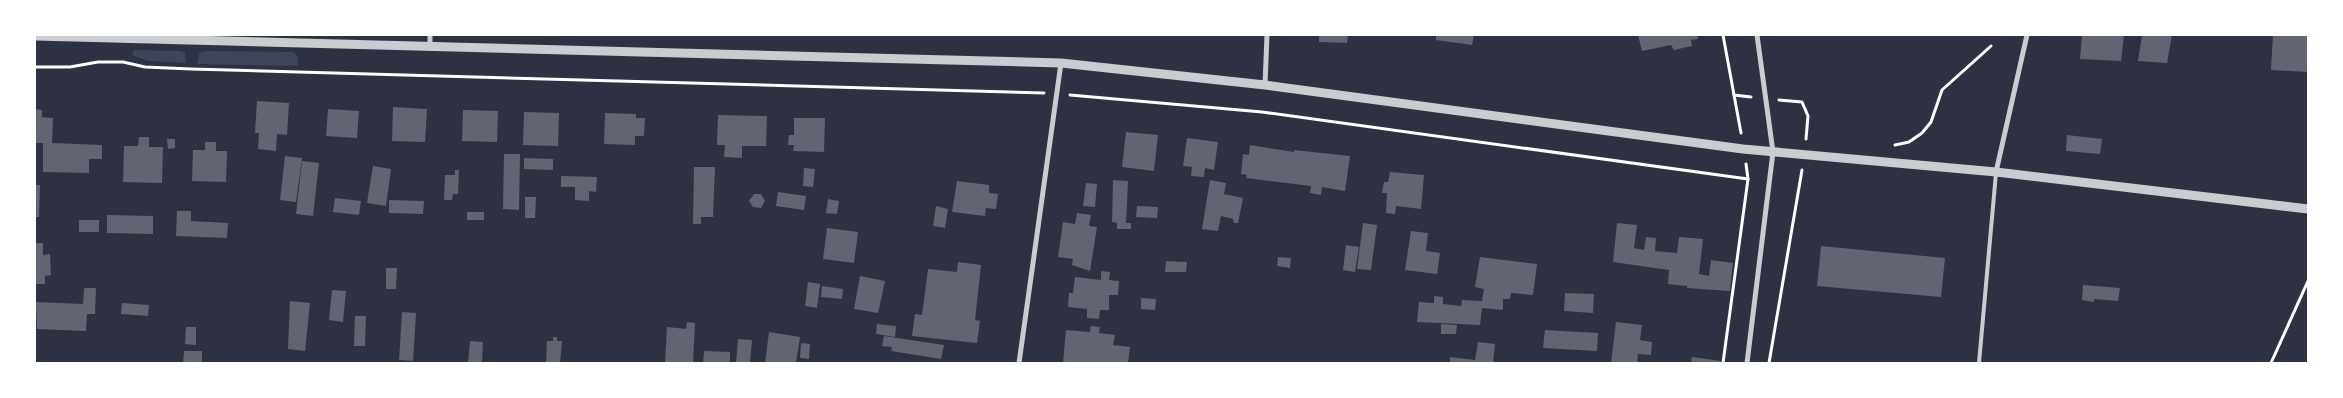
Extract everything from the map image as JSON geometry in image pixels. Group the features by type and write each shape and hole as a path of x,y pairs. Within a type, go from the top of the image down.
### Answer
{"street":[{"path":"430,35 430,47"},
{"path":"1265,85 1267,35"},
{"path":"1747,363 1773,152 1757,35"},
{"path":"1996,172 2027,35"},
{"path":"35,36 1061,63 1265,85 1743,149 1996,172 2308,209"},
{"path":"1019,363 1061,63"}],"lane":[{"path":"1979,363 1996,172"}],"path":[{"path":"1723,35 1748,179 1723,363"},
{"path":"1892,146 1908,142 1922,133 1931,122 1942,90 1991,46"},
{"path":"35,67 70,67 98,62 123,62 146,67 190,69 1056,93 1262,112 1748,179"},
{"path":"1734,95 1802,102 1808,116 1805,156 1769,363"},
{"path":"2271,363 2308,281"}],"shaded area":[{"path":"134,50 181,51 185,53 186,63 148,61 132,55"},
{"path":"206,51 294,52 298,58 298,66 197,64 199,53"}],"building":[{"path":"1319,35 1348,35 1347,43 1319,42"},
{"path":"1436,35 1474,35 1472,45 1436,40"},
{"path":"1638,35 1697,35 1698,39 1691,40 1692,46 1674,50 1671,45 1642,51"},
{"path":"2082,35 2124,35 2121,61 2080,59"},
{"path":"2142,35 2172,35 2167,63 2138,61"},
{"path":"2273,35 2308,35 2308,72 2271,70"},
{"path":"257,101 289,103 287,135 277,134 276,151 258,149 259,133 255,133"},
{"path":"393,107 427,109 425,142 392,141"},
{"path":"35,109 42,110 42,117 53,118 52,143 102,145 102,159 89,159 89,173 43,172 43,143 35,143"},
{"path":"328,109 359,111 357,138 326,136"},
{"path":"463,110 498,111 497,142 462,141"},
{"path":"524,112 559,113 558,146 523,145"},
{"path":"605,113 636,114 636,118 645,118 644,136 635,136 635,145 604,144"},
{"path":"718,115 767,116 766,146 742,146 742,158 724,157 725,145 717,145"},
{"path":"794,118 825,118 824,152 793,151 794,145 788,145 789,135 794,135"},
{"path":"1126,132 1158,135 1154,171 1122,167"},
{"path":"2067,135 2102,139 2100,154 2066,151"},
{"path":"139,137 149,137 149,147 163,147 162,183 123,182 124,146 138,146"},
{"path":"1187,138 1218,142 1214,170 1205,168 1204,177 1191,176 1192,167 1183,166"},
{"path":"167,139 175,139 175,148 168,149"},
{"path":"205,142 216,142 216,151 227,151 226,182 192,181 193,150 205,150"},
{"path":"1250,145 1294,152 1294,150 1350,156 1345,191 1322,187 1321,195 1310,193 1311,186 1246,178 1247,175 1241,174 1243,154 1249,155"},
{"path":"504,154 520,154 519,210 503,209"},
{"path":"285,156 302,158 296,202 280,200"},
{"path":"524,158 553,159 553,170 524,169"},
{"path":"302,161 319,163 313,216 296,214"},
{"path":"373,166 391,169 386,206 367,203"},
{"path":"694,167 715,167 713,217 701,217 701,224 693,224"},
{"path":"804,168 815,169 813,187 803,186"},
{"path":"455,170 459,170 458,194 453,194 452,200 444,200 445,175 455,175"},
{"path":"1390,172 1424,175 1421,209 1396,206 1395,214 1386,213 1387,193 1382,193 1384,182 1388,182"},
{"path":"561,176 597,177 596,192 589,191 589,201 575,200 575,187 561,187"},
{"path":"1113,180 1128,181 1126,223 1131,223 1131,229 1117,229 1117,223 1112,222"},
{"path":"1210,180 1226,183 1224,194 1243,198 1238,223 1234,223 1233,219 1221,216 1218,231 1202,229"},
{"path":"957,181 989,185 989,193 998,194 996,209 986,208 985,216 952,212"},
{"path":"1086,183 1097,184 1095,207 1083,206"},
{"path":"35,185 40,185 39,217 35,217"},
{"path":"778,192 806,196 804,210 776,206"},
{"path":"754,194 761,194 765,201 761,208 753,207 749,201"},
{"path":"525,197 536,197 535,218 525,218"},
{"path":"335,198 361,201 359,215 333,212"},
{"path":"828,199 839,201 837,214 826,213"},
{"path":"389,200 424,201 423,214 389,213"},
{"path":"936,206 948,209 945,228 933,226"},
{"path":"1137,206 1158,207 1157,218 1136,217"},
{"path":"177,211 191,211 191,221 228,223 227,238 176,236"},
{"path":"467,212 484,212 484,220 467,220"},
{"path":"1077,213 1091,215 1089,226 1097,227 1090,271 1072,265 1073,259 1058,257 1063,222 1075,224"},
{"path":"107,215 153,216 153,234 107,233"},
{"path":"79,220 99,220 99,232 79,232"},
{"path":"1363,223 1377,225 1371,270 1357,269"},
{"path":"1617,223 1637,225 1634,248 1644,250 1646,237 1656,238 1655,251 1677,253 1679,237 1703,239 1699,274 1709,276 1711,260 1733,263 1730,291 1687,288 1687,286 1668,284 1669,270 1613,262"},
{"path":"827,228 858,232 854,263 823,259"},
{"path":"1411,231 1428,233 1426,251 1440,253 1437,274 1405,270"},
{"path":"35,243 43,243 43,255 50,254 51,275 45,276 45,284 35,284"},
{"path":"1346,245 1359,247 1355,272 1343,270"},
{"path":"1821,246 1945,258 1941,297 1817,286"},
{"path":"1278,257 1291,258 1290,268 1277,266"},
{"path":"1480,257 1537,264 1533,295 1511,293 1510,299 1503,299 1503,310 1482,308 1480,325 1417,322 1419,302 1434,303 1434,296 1443,297 1443,304 1461,306 1462,300 1482,301 1484,289 1475,287"},
{"path":"1166,261 1187,262 1186,272 1165,272"},
{"path":"958,262 981,265 975,320 980,321 977,343 912,336 915,314 922,315 928,269 957,272"},
{"path":"386,268 397,268 396,289 386,289"},
{"path":"1101,271 1110,272 1109,280 1119,281 1118,295 1109,295 1109,310 1100,310 1099,319 1087,318 1087,309 1068,307 1069,293 1073,293 1075,277 1101,280"},
{"path":"860,276 885,281 878,313 854,309"},
{"path":"808,282 820,284 817,308 805,306"},
{"path":"2083,285 2120,288 2118,301 2094,299 2094,302 2082,300"},
{"path":"822,286 843,289 842,299 821,297"},
{"path":"84,288 96,288 95,314 87,314 86,331 37,329 36,302 83,304"},
{"path":"332,290 346,291 343,322 329,320"},
{"path":"1565,293 1594,294 1593,313 1564,311"},
{"path":"1141,298 1156,299 1155,310 1141,309"},
{"path":"290,301 310,303 305,351 288,349"},
{"path":"122,303 149,305 148,316 121,314"},
{"path":"402,312 416,313 413,361 399,360"},
{"path":"355,316 366,316 365,346 354,346"},
{"path":"687,322 695,323 693,363 665,363 667,327 686,329"},
{"path":"1616,322 1642,325 1640,340 1652,342 1651,355 1638,354 1637,363 1611,363"},
{"path":"877,324 896,326 895,337 876,334"},
{"path":"1441,324 1457,325 1456,334 1441,334"},
{"path":"1091,326 1100,327 1099,333 1115,335 1113,345 1130,347 1128,363 1063,363 1066,330 1090,332"},
{"path":"186,327 196,327 196,345 185,344"},
{"path":"1545,330 1598,333 1597,351 1543,348"},
{"path":"769,332 800,337 796,363 765,363"},
{"path":"884,336 944,345 941,359 891,351 892,347 882,346"},
{"path":"553,337 557,337 557,341 562,341 560,363 546,363 547,341 553,341"},
{"path":"738,339 752,340 750,363 736,363"},
{"path":"470,341 483,342 482,363 468,363"},
{"path":"1478,342 1495,344 1493,363 1450,363 1450,357 1475,360"},
{"path":"801,343 810,344 809,359 800,358"},
{"path":"184,351 202,351 202,363 183,363"},
{"path":"704,351 730,352 730,363 703,363"},
{"path":"1692,357 1721,361 1720,363 1691,363"}]}
